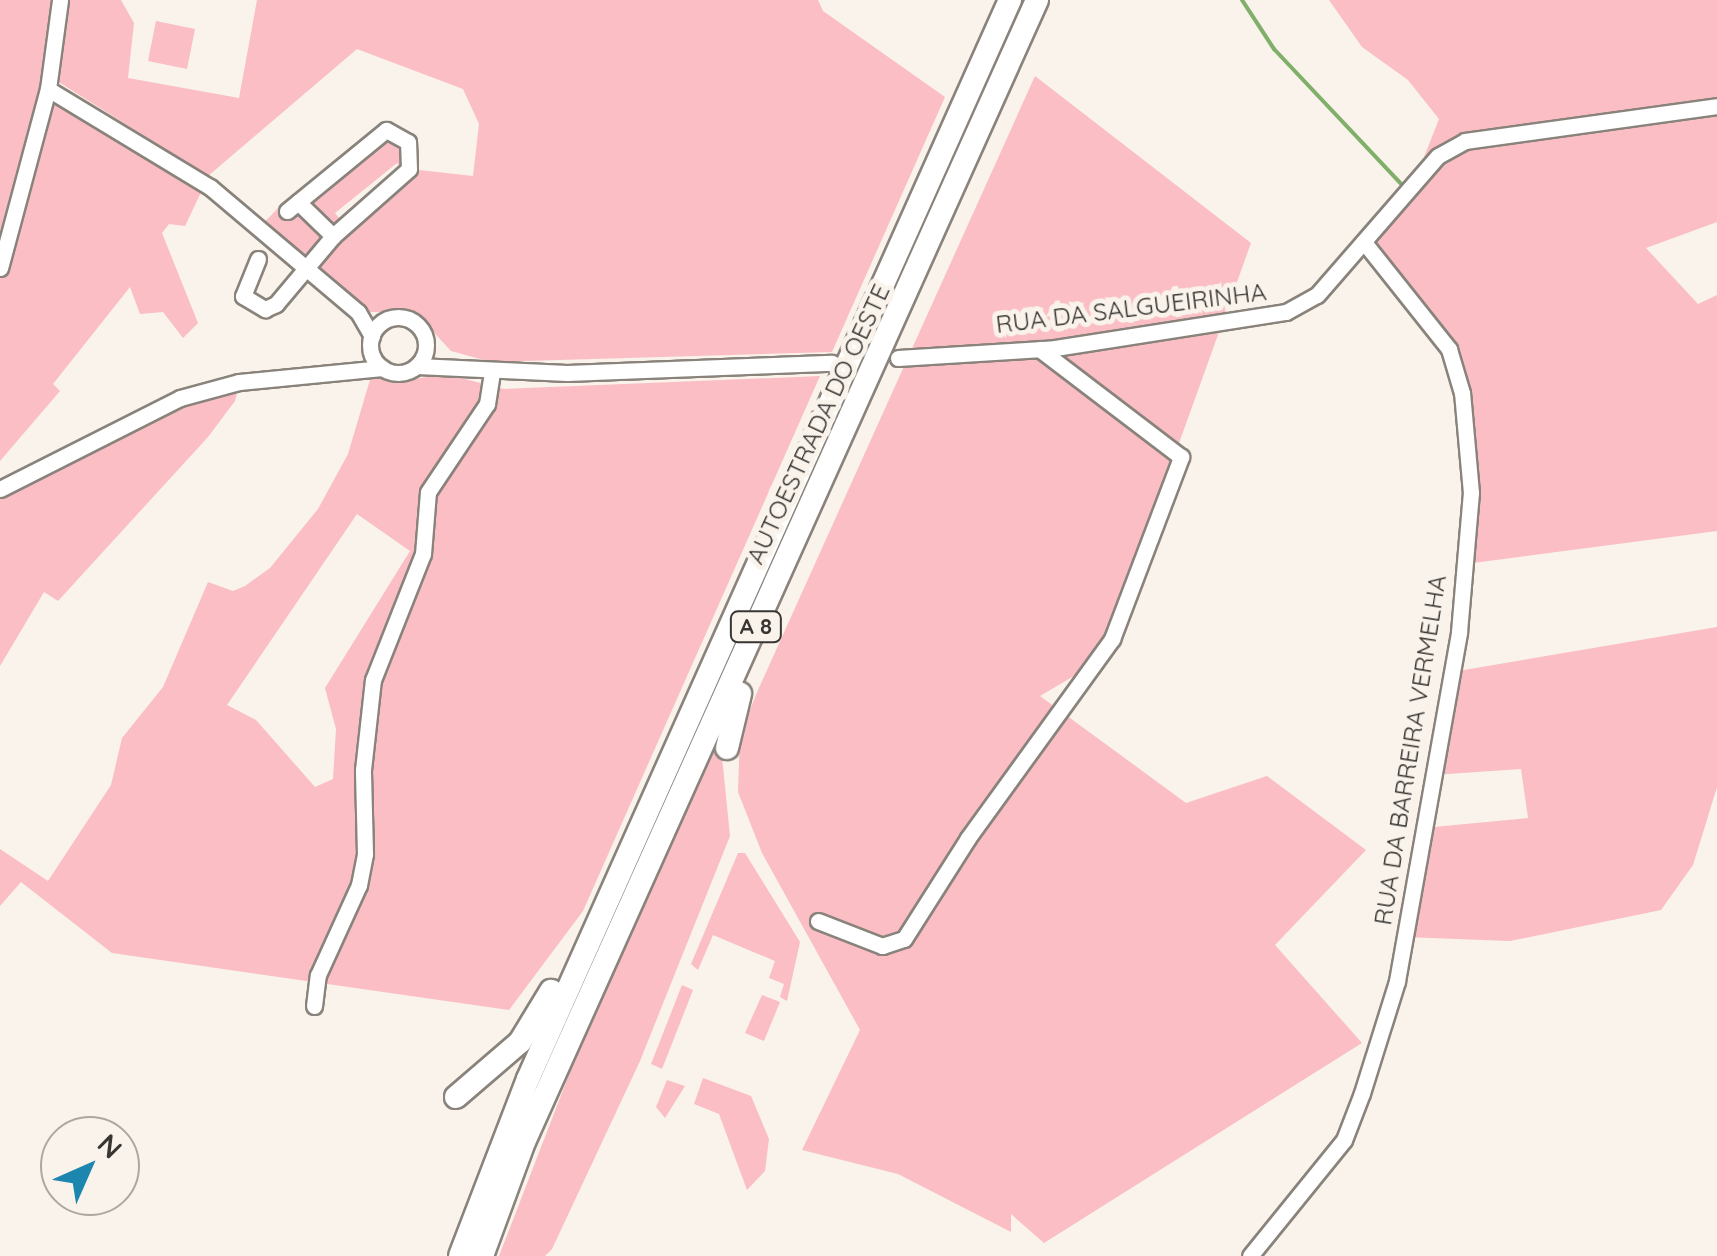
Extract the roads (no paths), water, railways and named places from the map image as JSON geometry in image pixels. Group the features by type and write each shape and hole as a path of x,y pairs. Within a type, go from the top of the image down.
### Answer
{"highway":[{"name":"AUTOESTRADA DO OESTE","path":"460,1256 528,1079 611,889 1010,0"},
{"name":"AUTOESTRADA DO OESTE","path":"482,1256 524,1142 1037,0"},
{"path":"727,748 731,715 798,558 818,489"},
{"path":"456,1096 520,1042 585,923 611,889"}],"street":[{"path":"0,268 48,89 60,0"},
{"path":"48,89 210,188 358,312 382,368"},
{"name":"RUA DA SALGUEIRINHA","path":"898,358 1038,349 1286,312 1317,294 1438,156 1464,140 1717,106"},
{"path":"258,259 243,296 265,309 276,304 303,266 333,236 409,169 412,158 403,137 386,130 292,207 333,236"},
{"name":"RUA DA BARREIRA VERMELHA","path":"1250,1256 1344,1140 1376,1050 1396,981 1459,632 1471,493 1462,394 1450,350 1364,242"},
{"path":"358,312 414,323 426,344 454,363"},
{"path":"355,369 391,319"},
{"path":"417,366 426,344"},
{"path":"818,921 882,946 904,940 1119,622 1180,458 1038,349"},
{"path":"0,490 180,398 239,382 355,369 382,368 400,373 417,366 454,363 492,372 832,363"},
{"path":"314,1006 318,975 359,886 365,854 364,770 373,680 423,554 428,492 488,404 492,372"}],"waterway":[{"path":"1242,0 1274,49 1401,184"}]}
